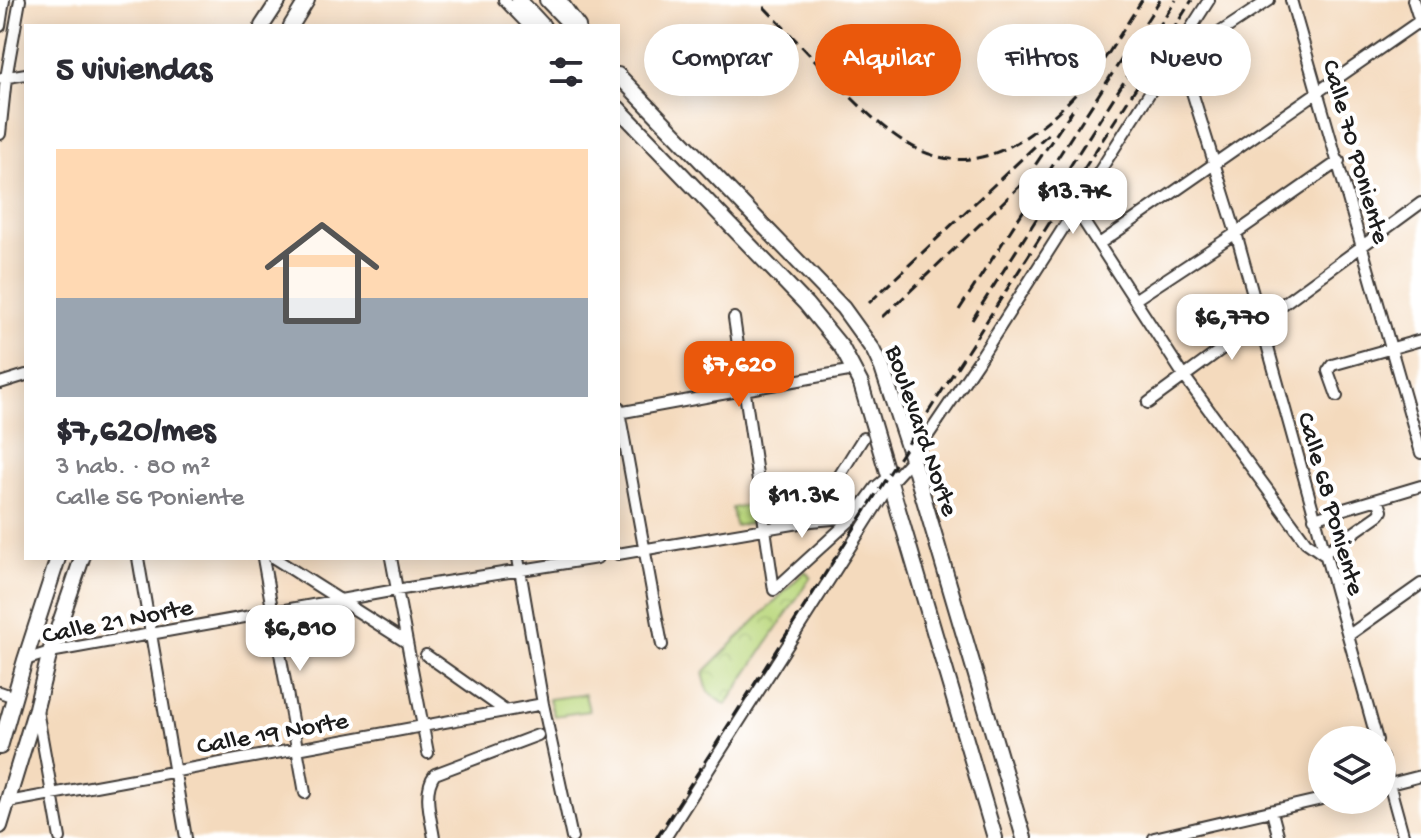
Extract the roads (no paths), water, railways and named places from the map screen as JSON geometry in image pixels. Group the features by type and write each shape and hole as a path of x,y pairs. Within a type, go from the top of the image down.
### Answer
{"main road":[{"path":"263,24 279,0"},
{"path":"294,24 307,0"},
{"path":"519,0 541,24"},
{"path":"555,1 571,24"},
{"name":"Boulevard Norte","path":"620,77 843,308 874,351 912,459 1024,838"},
{"name":"Boulevard Norte","path":"620,110 806,304 842,348 854,370 894,476 995,838"},
{"path":"0,747 7,695 25,660 57,560"},
{"path":"0,826 50,652 81,560"}],"street":[{"path":"0,26 4,0"},
{"path":"0,134 3,78 20,0"},
{"path":"504,0 525,24"},
{"path":"1193,24 1209,0"},
{"path":"1233,24 1269,0"},
{"name":"Calle 70 Poniente","path":"1291,0 1421,453"},
{"path":"1099,244 1421,22 1413,0"},
{"path":"555,1 578,24"},
{"path":"3,78 24,74"},
{"path":"734,318 774,590 854,517 876,487 912,459 1147,96"},
{"name":"Calle 68 Poniente","path":"1193,96 1236,233 1373,726"},
{"path":"1136,299 1339,161"},
{"path":"1148,403 1421,203"},
{"path":"1075,208 1184,376 1299,535 1323,554 1379,515 1382,511 1378,499"},
{"path":"1337,396 1328,367 1421,340"},
{"path":"620,412 854,370"},
{"path":"0,383 24,376"},
{"path":"620,423 662,645"},
{"path":"811,521 863,438"},
{"path":"665,838 894,476"},
{"path":"1314,518 1421,486"},
{"path":"620,554 811,521 854,517"},
{"path":"138,560 186,838"},
{"path":"263,560 305,793"},
{"path":"277,560 406,642"},
{"path":"391,560 428,753"},
{"path":"518,560 543,704 572,838"},
{"name":"Calle 21 Norte","path":"25,660 50,652 396,590 585,560"},
{"path":"1349,635 1421,584"},
{"path":"426,655 504,710"},
{"name":"Calle 19 Norte","path":"8,802 543,704"},
{"path":"36,708 60,838"},
{"path":"434,838 428,799 430,781 435,774 538,735"},
{"path":"1396,782 1421,776"},
{"path":"1155,838 1308,803"},
{"path":"1272,812 1279,838"},
{"path":"1396,814 1404,838"}],"railway":[{"path":"1108,54 1142,0"},
{"path":"959,310 1160,0"},
{"path":"972,320 1176,0"},
{"path":"656,838 1192,0"},
{"path":"764,7 879,123 901,140 947,159 973,159 1000,151 1030,134 1076,94 1113,46"},
{"path":"883,317 1023,183 1076,105"},
{"path":"869,303 1049,133"}]}
